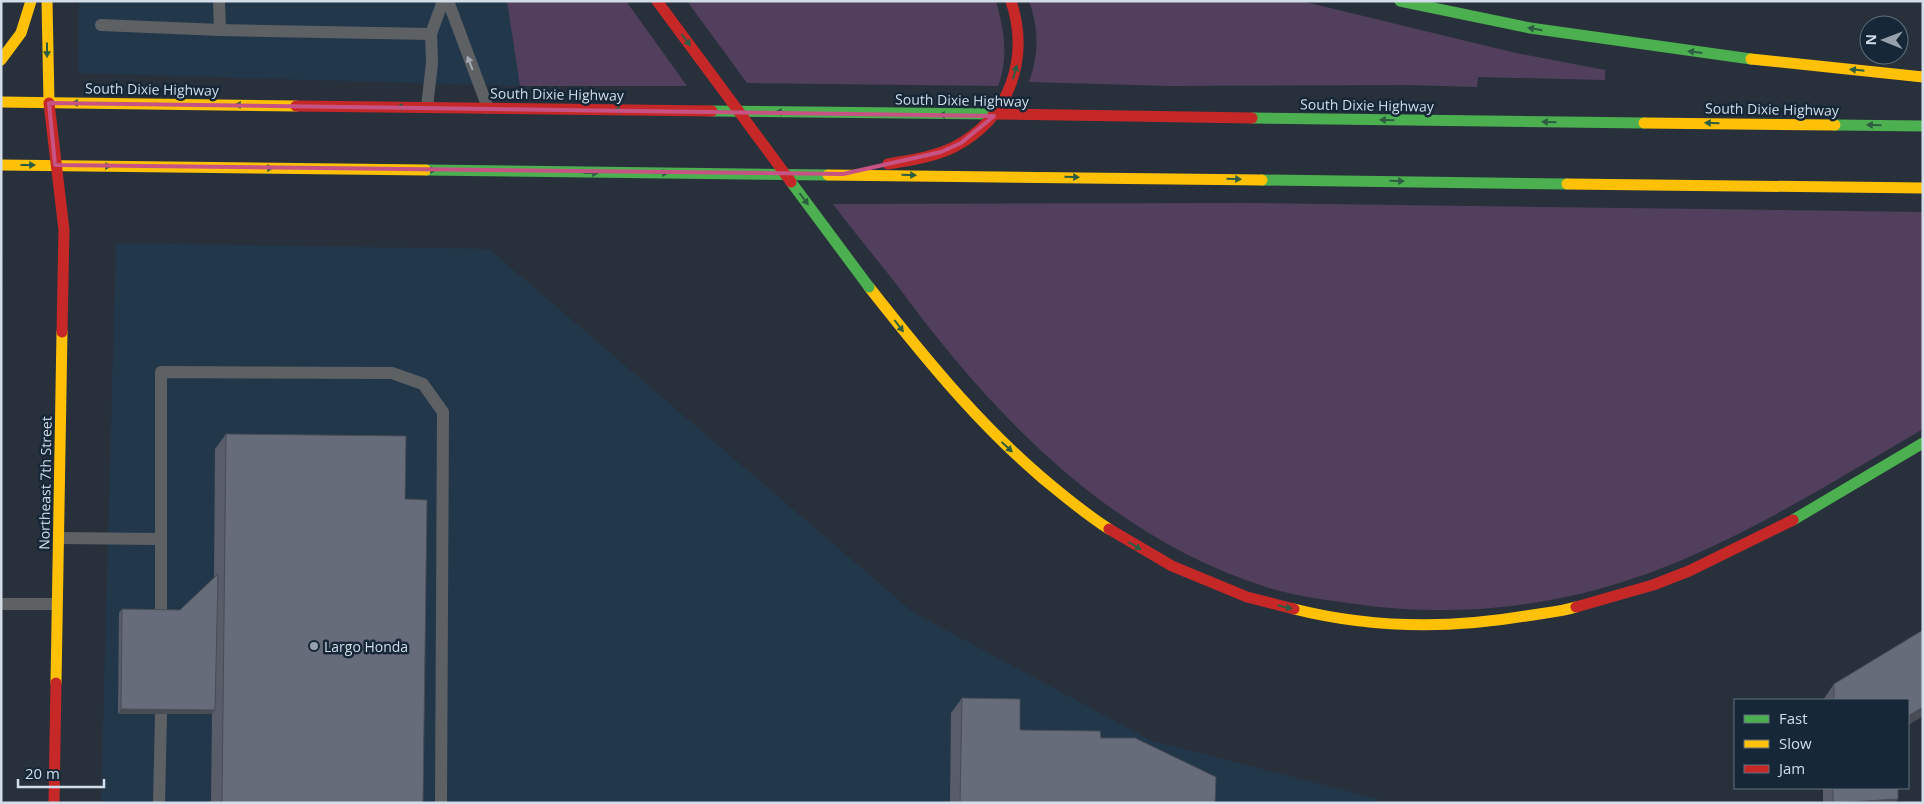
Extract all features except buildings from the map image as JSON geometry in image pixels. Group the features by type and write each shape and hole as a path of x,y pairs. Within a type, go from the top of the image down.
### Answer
{"main road":[{"path":"1,60 28,21 31,1"},
{"name":"Northeast 7th Street","path":"47,1 49,103 64,230 54,803"},
{"path":"657,1 869,287 934,370 999,440 1032,470 1099,523 1156,558 1201,580 1266,602 1343,620 1409,625 1467,625 1541,616 1615,598 1673,577 1751,542 1857,483 1923,443"},
{"path":"843,174 941,152 961,143 994,116 1005,98 1018,61 1020,40 1018,21 1011,1"},
{"path":"1400,1 1520,26 1611,41 1923,77"},
{"name":"South Dixie Highway","path":"1,102 994,116 1923,126"},
{"path":"1,164 1923,188"}],"lane":[{"path":"219,1 220,30"},
{"path":"427,107 432,63 431,34 443,1"},
{"path":"448,1 488,108"},
{"path":"101,25 220,30 431,34"},
{"path":"161,614 161,372 392,373 423,384 443,412 441,803"},
{"path":"60,538 160,539"},
{"path":"1,604 56,604"},
{"path":"159,803 161,714"}],"highlighted area":[{"path":"49,103 994,116 961,143 941,152 843,174 55,165"}],"shaded area":[{"path":"79,1 507,1 520,86 78,73"},
{"path":"507,1 626,1 687,86 520,86"},
{"path":"687,1 996,1 1004,44 1001,75 998,86 747,83"},
{"path":"1029,1 1301,1 1516,53 1605,70 1605,80 1478,77 1477,87 1409,85 1170,86 1029,82 1035,61 1036,32"},
{"path":"1249,203 1923,212 1923,429 1766,520 1684,559 1599,589 1539,602 1478,609 1447,610 1386,608 1299,595 1266,587 1209,565 1155,537 1105,504 1058,466 1014,424 973,380 833,204"},
{"path":"116,243 489,249 914,613 1152,741 1379,799 1379,803 101,803"},
{"path":"1,257 3,259 1,579"}],"traffic: fast":[{"path":"1400,1 1530,28 1751,59"},
{"path":"712,111 995,114"},
{"path":"1252,118 1644,123"},
{"path":"1835,125 1923,126"},
{"path":"426,170 828,175"},
{"path":"1262,180 1567,184"},
{"path":"791,182 869,287"},
{"path":"1793,520 1923,443"}],"traffic: slow":[{"path":"1,60 21,33 31,1"},
{"path":"47,1 49,103"},
{"path":"1751,59 1923,77"},
{"path":"1,102 296,106"},
{"path":"1644,123 1835,125"},
{"path":"1,165 426,170"},
{"path":"828,175 1262,180"},
{"path":"1567,184 1923,188"},
{"path":"869,287 914,343 984,423 1036,472 1109,529"},
{"path":"56,683 62,332"},
{"path":"1294,609 1351,620 1439,625 1497,620 1576,607"}],"traffic: jam":[{"path":"657,1 791,182"},
{"path":"888,164 922,158 954,147 973,135 989,120 1002,103 1011,84 1016,65 1018,44 1016,22 1011,1"},
{"path":"49,103 64,230 62,332"},
{"path":"296,106 712,111"},
{"path":"995,114 1252,118"},
{"path":"1576,607 1653,585 1689,571 1793,520"},
{"path":"1109,529 1172,566 1247,597 1294,609"},
{"path":"54,803 56,683"}],"place":[{"name":"Largo Honda","path":"314,646"}]}
